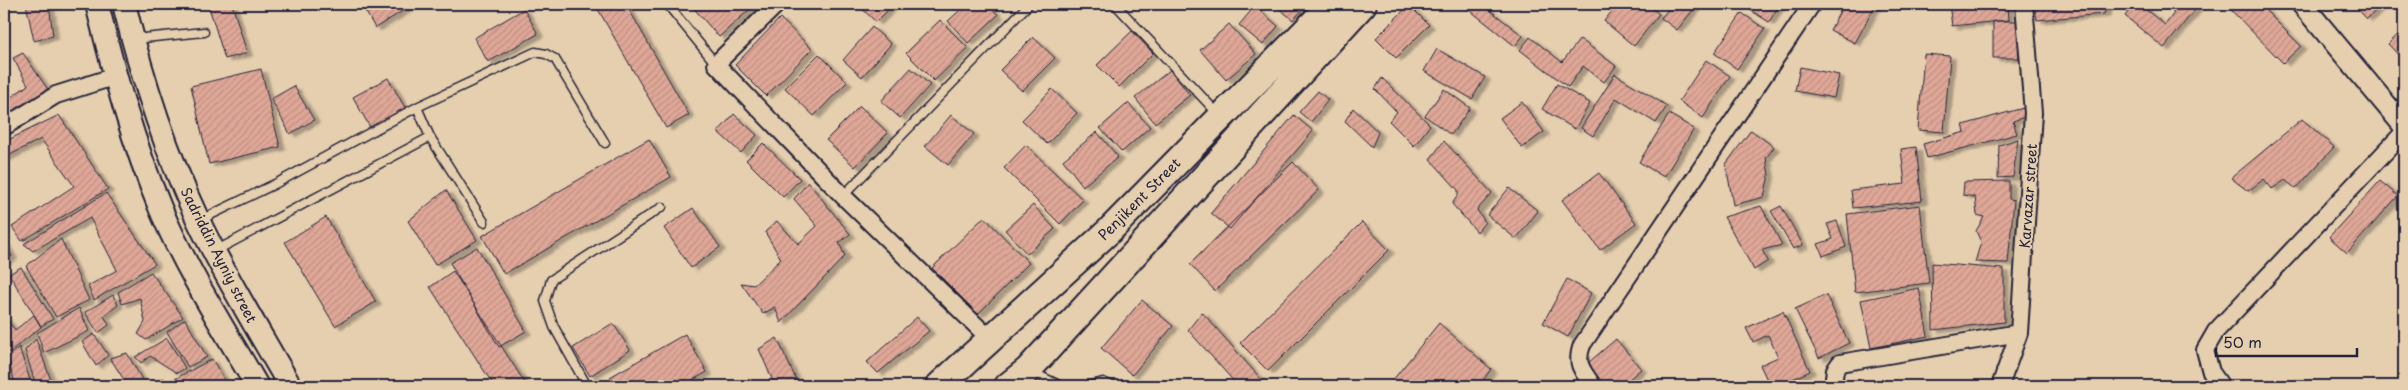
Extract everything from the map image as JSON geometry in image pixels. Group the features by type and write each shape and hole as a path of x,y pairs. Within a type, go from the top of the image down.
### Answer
{"main road":[{"name":"Sadriddin Ayniy street","path":"97,4 139,154 162,212 257,386"},
{"name":"Sadriddin Ayniy street","path":"124,4 132,40 167,149 198,220 290,386"},
{"name":"Penjikent Street","path":"939,386 1109,231 1332,4"},
{"path":"1008,386 1028,370 1363,4"}],"street":[{"path":"777,4 716,64 843,196 990,339"},
{"path":"1593,386 1581,369 1578,356 1582,344 1812,4"},
{"name":"Karvazar street","path":"2000,386 2019,333 2034,113 2024,4"},
{"path":"2302,4 2404,126"},
{"path":"4,127 56,95 116,76"},
{"path":"2221,386 2211,372 2205,350 2216,331 2404,132"},
{"path":"1834,378 1835,370 1840,364 2019,333"}],"lane":[{"path":"667,4 716,64"},
{"path":"843,196 1029,4"},
{"path":"1115,4 1221,116"},
{"path":"132,40 204,32"},
{"path":"198,220 275,184 417,107 535,52 546,54 555,59 605,143"},
{"path":"417,107 430,137 484,222"},
{"path":"215,251 430,137"},
{"path":"587,386 554,327 545,301 551,280 662,207"},
{"path":"1028,370 1061,386"},
{"path":"1088,386 1103,382 1112,386"}],"building":[{"path":"26,4 49,4 53,36 34,41"},
{"path":"208,4 232,4 247,53 225,59"},
{"path":"369,4 414,4 375,28 363,7"},
{"path":"595,4 626,4 689,115 666,128"},
{"path":"690,4 747,4 751,8 719,37"},
{"path":"857,4 894,4 876,22"},
{"path":"967,4 988,4 998,15 968,43 948,21"},
{"path":"1274,4 1308,4 1293,20"},
{"path":"1462,4 1482,4 1523,36 1515,46"},
{"path":"1618,4 1646,4 1659,14 1634,46 1604,21"},
{"path":"1672,4 1698,4 1677,30 1661,18"},
{"path":"1741,4 1780,4 1769,22"},
{"path":"1844,4 1876,4 1855,43 1830,30"},
{"path":"1949,4 2008,4 2009,20 1952,26"},
{"path":"2034,4 2108,4 2104,14 2037,20"},
{"path":"2135,4 2139,4 2165,25 2174,13 2163,4 2195,4 2198,6 2164,48 2125,16"},
{"path":"2225,4 2259,4 2301,46 2283,63"},
{"path":"2353,4 2383,4 2367,19"},
{"path":"1409,5 1429,25 1396,58 1376,38"},
{"path":"1255,6 1278,26 1263,45 1239,25"},
{"path":"524,9 538,34 488,62 474,38"},
{"path":"1742,13 1765,29 1737,69 1714,53"},
{"path":"780,18 812,49 766,96 735,65"},
{"path":"940,20 968,48 934,81 906,53"},
{"path":"1993,21 2019,21 2019,58 1993,58"},
{"path":"1229,24 1256,54 1226,80 1200,50"},
{"path":"872,27 891,44 862,77 843,60"},
{"path":"2404,29 2404,61 2388,44"},
{"path":"1132,31 1153,53 1119,87 1097,65"},
{"path":"1033,37 1055,58 1022,91 1000,70"},
{"path":"1530,37 1562,62 1580,39 1616,66 1604,82 1583,66 1568,87 1520,50"},
{"path":"1437,49 1485,77 1472,99 1424,71"},
{"path":"23,53 49,91 4,119 4,102 28,85 13,58"},
{"path":"819,54 847,82 814,116 785,88"},
{"path":"1924,54 1950,56 1944,132 1918,130"},
{"path":"1706,60 1730,76 1703,118 1679,101"},
{"path":"1800,67 1839,75 1834,98 1795,91"},
{"path":"911,68 930,85 900,118 881,101"},
{"path":"261,69 280,147 209,164 191,86"},
{"path":"1170,70 1190,95 1155,123 1135,98"},
{"path":"1615,74 1667,106 1656,123 1616,98 1593,136 1581,128"},
{"path":"388,78 407,111 372,131 353,97"},
{"path":"1382,78 1430,125 1414,146 1389,121 1397,112 1375,89"},
{"path":"1557,84 1590,103 1575,129 1542,109"},
{"path":"294,86 314,120 290,134 271,99"},
{"path":"1052,89 1077,113 1047,144 1022,120"},
{"path":"1444,89 1470,108 1451,135 1425,116"},
{"path":"1318,91 1328,100 1311,122 1299,112"},
{"path":"1522,102 1544,132 1522,148 1500,118"},
{"path":"1128,103 1150,127 1122,152 1100,128"},
{"path":"860,106 888,133 855,167 826,140"},
{"path":"1353,108 1378,132 1372,147 1345,121"},
{"path":"2023,108 2025,117 2013,121 2017,134 1927,158 1923,144 1965,132 1963,125"},
{"path":"734,114 757,135 741,153 718,132"},
{"path":"1669,114 1694,129 1664,177 1639,162"},
{"path":"59,115 108,189 22,241 12,227 74,186 41,139 4,158 4,142"},
{"path":"951,115 974,134 948,165 925,146"},
{"path":"1294,115 1313,131 1230,229 1211,213"},
{"path":"2302,119 2334,147 2296,189 2285,180 2272,189 2264,179 2248,191 2231,178"},
{"path":"1751,130 1774,147 1766,158 1769,175 1764,197 1733,205 1726,164"},
{"path":"1097,132 1118,157 1083,186 1063,160"},
{"path":"649,139 671,177 504,274 482,236"},
{"path":"2018,139 2013,177 1998,178 1999,145"},
{"path":"1444,141 1492,193 1477,210 1485,222 1477,232 1452,204 1458,195 1458,190 1430,159"},
{"path":"763,143 800,179 783,197 746,160"},
{"path":"1026,145 1083,200 1060,224 1004,168"},
{"path":"1916,147 1922,201 1853,208 1851,190 1905,184 1901,149"},
{"path":"1293,162 1319,190 1215,291 1190,264"},
{"path":"1599,173 1636,223 1600,250 1562,200"},
{"path":"2009,181 2009,199 2014,200 2008,263 1975,262 1981,242 1976,231 1984,217 1977,215 1975,197 1963,195 1964,182"},
{"path":"2380,181 2398,196 2347,253 2329,237"},
{"path":"808,182 850,234 839,243 845,256 781,323 775,307 763,314 741,283 754,285 781,259 765,232 777,221 798,244 817,226 794,199"},
{"path":"1509,188 1538,211 1516,239 1487,215"},
{"path":"446,190 477,240 435,265 408,221"},
{"path":"106,193 155,264 94,300 88,286 117,270 90,218 33,251 24,244"},
{"path":"1033,205 1055,229 1027,254 1005,230"},
{"path":"1920,205 1929,283 1855,292 1847,214"},
{"path":"1761,206 1782,245 1762,250 1768,261 1754,270 1724,217"},
{"path":"1781,206 1803,245 1793,249 1771,211"},
{"path":"693,208 720,247 691,268 664,228"},
{"path":"326,217 376,302 335,326 285,242"},
{"path":"984,217 1029,263 978,314 932,268"},
{"path":"1837,221 1846,247 1823,256 1818,244 1833,239 1827,224"},
{"path":"1362,222 1389,250 1268,371 1240,343"},
{"path":"61,239 89,300 56,317 26,266"},
{"path":"4,242 12,256 4,261"},
{"path":"477,247 526,331 499,347 450,263"},
{"path":"1932,263 2004,269 2004,322 1933,330"},
{"path":"21,267 53,319 41,326 9,274"},
{"path":"453,271 527,386 494,386 430,287"},
{"path":"151,272 183,317 146,340 138,334 145,322 140,298 122,304 118,292"},
{"path":"1567,279 1591,293 1568,337 1543,323"},
{"path":"1919,288 1928,336 1871,348 1861,300"},
{"path":"113,295 118,305 104,316 109,325 98,333 85,312"},
{"path":"1826,295 1849,343 1819,358 1795,309"},
{"path":"1142,300 1173,326 1132,375 1101,348"},
{"path":"79,308 89,331 44,353 37,333"},
{"path":"1783,311 1810,371 1777,386 1770,386 1760,365 1778,357 1768,335 1753,342 1746,328"},
{"path":"1202,312 1267,386 1238,386 1188,330"},
{"path":"34,315 41,327 8,353 4,348 4,316 15,330"},
{"path":"917,317 929,331 878,373 867,362"},
{"path":"185,319 207,357 188,367 167,332"},
{"path":"613,323 630,350 590,376 573,348"},
{"path":"1439,323 1491,369 1479,386 1388,386"},
{"path":"94,334 108,355 96,366 82,342"},
{"path":"685,334 707,372 682,386 615,386 610,377"},
{"path":"167,338 185,368 177,373 150,356 141,363 135,357"},
{"path":"777,338 799,386 775,386 759,349"},
{"path":"36,339 53,386 36,386 25,350"},
{"path":"1616,339 1641,369 1621,386 1595,386 1581,369"},
{"path":"19,347 32,386 16,386 7,357"},
{"path":"127,353 145,385 164,378 166,380 157,386 128,386 110,358"},
{"path":"212,359 228,386 179,386 173,380"},
{"path":"4,366 10,377 4,381"}]}
